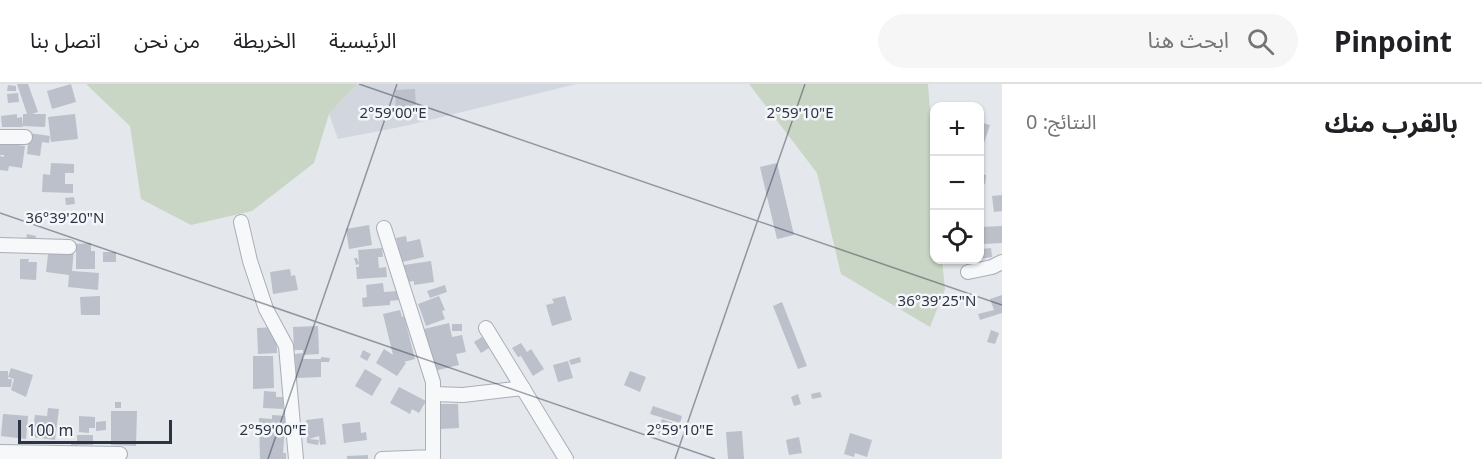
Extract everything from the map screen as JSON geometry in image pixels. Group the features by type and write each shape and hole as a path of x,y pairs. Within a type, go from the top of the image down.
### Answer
{"street":[{"path":"0,137 25,137"},
{"path":"241,222 250,261 266,309 286,346 296,459"},
{"path":"382,459 433,457 434,394 433,382 384,228"},
{"path":"0,245 69,247"},
{"path":"968,272 992,267 1002,262"},
{"path":"486,328 566,459"},
{"path":"434,394 463,394 523,388"},
{"path":"0,452 120,454"}],"shaded area":[{"path":"357,84 576,84 405,126 338,139 329,114"}],"green space":[{"path":"86,84 357,84 329,114 314,163 252,211 191,225 141,199 130,126"},
{"path":"749,84 928,84 930,264 942,264 945,289 930,327 841,274 817,173"}],"building":[{"path":"17,84 28,84 38,112 32,114 46,114 45,127 23,126 23,114 27,114"},
{"path":"71,84 76,102 52,109 47,91"},
{"path":"8,85 16,86 16,91 7,91"},
{"path":"415,89 416,110 396,112 395,90"},
{"path":"18,93 19,102 8,103 7,94"},
{"path":"17,114 17,118 22,117 23,127 2,127 1,116"},
{"path":"75,114 78,139 51,142 48,117"},
{"path":"984,123 990,125 984,143"},
{"path":"29,133 50,136 49,143 42,142 40,156 27,154"},
{"path":"0,139 12,140 11,144 25,146 22,168 9,166 8,171 0,170 0,156 4,157 4,155 0,155"},
{"path":"51,163 74,164 74,173 65,173 65,184 73,184 73,193 42,192 43,174 50,175"},
{"path":"777,163 794,235 777,239 760,167"},
{"path":"1002,195 1002,211 994,212 992,196"},
{"path":"74,197 75,204 66,205 65,198"},
{"path":"369,225 372,245 349,249 346,229"},
{"path":"1002,226 1002,243 984,244 984,227"},
{"path":"27,234 36,236 35,240 26,239"},
{"path":"406,236 407,242 420,239 424,257 402,262 396,238"},
{"path":"91,243 91,251 95,251 95,269 76,269 76,244"},
{"path":"49,246 74,249 72,271 99,273 98,290 68,287 69,275 46,272"},
{"path":"382,248 383,257 378,257 379,268 386,267 387,277 357,279 356,267 359,267 359,264 356,265 354,258 357,258 359,263 358,250"},
{"path":"991,248 992,257 984,258 984,249"},
{"path":"103,252 116,252 116,262 103,262"},
{"path":"20,259 37,262 36,280 20,279"},
{"path":"431,261 434,282 414,285 414,281 407,282 404,265"},
{"path":"290,269 291,276 295,275 298,290 273,294 270,272"},
{"path":"383,283 384,292 398,291 399,300 390,301 390,305 363,307 362,298 367,297 366,285"},
{"path":"445,285 447,292 430,298 427,291"},
{"path":"1002,295 1002,313 980,320 978,314 994,310 990,299"},
{"path":"100,296 100,315 81,315 80,297"},
{"path":"439,296 445,310 442,311 445,319 426,326 418,304"},
{"path":"565,296 572,320 552,326 546,305 554,303 552,299"},
{"path":"782,302 807,366 798,369 773,306"},
{"path":"400,310 402,317 404,316 415,359 404,362 406,363 397,376 376,363 384,349 393,355 383,314"},
{"path":"449,323 452,337 462,335 466,352 456,354 459,365 434,371 424,329"},
{"path":"452,324 462,324 462,331 452,331"},
{"path":"318,326 319,354 303,355 303,359 330,358 329,362 321,362 321,377 296,378 295,354 303,353 303,350 294,350 293,327"},
{"path":"276,327 277,353 258,354 257,328"},
{"path":"991,330 999,333 995,344 987,342"},
{"path":"482,337 489,348 481,353 474,342"},
{"path":"521,343 527,352 531,349 544,369 533,376 521,356 518,357 512,348"},
{"path":"363,350 371,354 367,361 360,357"},
{"path":"253,356 273,356 274,388 253,389"},
{"path":"580,357 581,362 571,365 569,360"},
{"path":"568,361 573,378 558,382 553,365"},
{"path":"11,368 33,375 26,397 11,390 14,379 8,377"},
{"path":"365,369 382,379 372,396 355,386"},
{"path":"0,371 8,371 8,379 12,379 11,387 0,387"},
{"path":"630,371 646,377 640,392 624,385"},
{"path":"399,387 426,401 419,413 412,409 410,414 390,403"},
{"path":"264,391 276,392 276,397 283,397 283,409 263,408"},
{"path":"820,392 822,397 812,399 811,394"},
{"path":"798,394 801,404 794,406 791,397"},
{"path":"115,402 121,402 121,408 115,408"},
{"path":"440,404 458,404 459,428 441,429"},
{"path":"653,406 682,416 680,423 650,414"},
{"path":"48,408 59,409 55,440 32,437 35,415 47,416"},
{"path":"111,411 137,411 136,446 111,445"},
{"path":"3,414 28,416 26,439 1,436"},
{"path":"272,415 286,416 283,453 286,453 286,459 260,459 259,418 272,419"},
{"path":"79,416 95,417 95,428 89,428 89,433 79,432"},
{"path":"323,418 326,444 320,445 319,436 309,439 319,440 318,445 307,443 306,420"},
{"path":"662,419 679,425 675,438 658,433"},
{"path":"106,421 106,430 96,431 96,422"},
{"path":"360,422 361,433 366,432 367,440 344,443 342,424"},
{"path":"742,431 744,459 728,459 726,432"},
{"path":"850,433 872,440 867,457 855,453 854,457 844,454"},
{"path":"77,435 93,435 93,445 78,445 78,450 71,450 71,441 77,441"},
{"path":"799,437 802,453 789,455 786,440"},
{"path":"368,455 368,459 347,459 347,456"}]}
